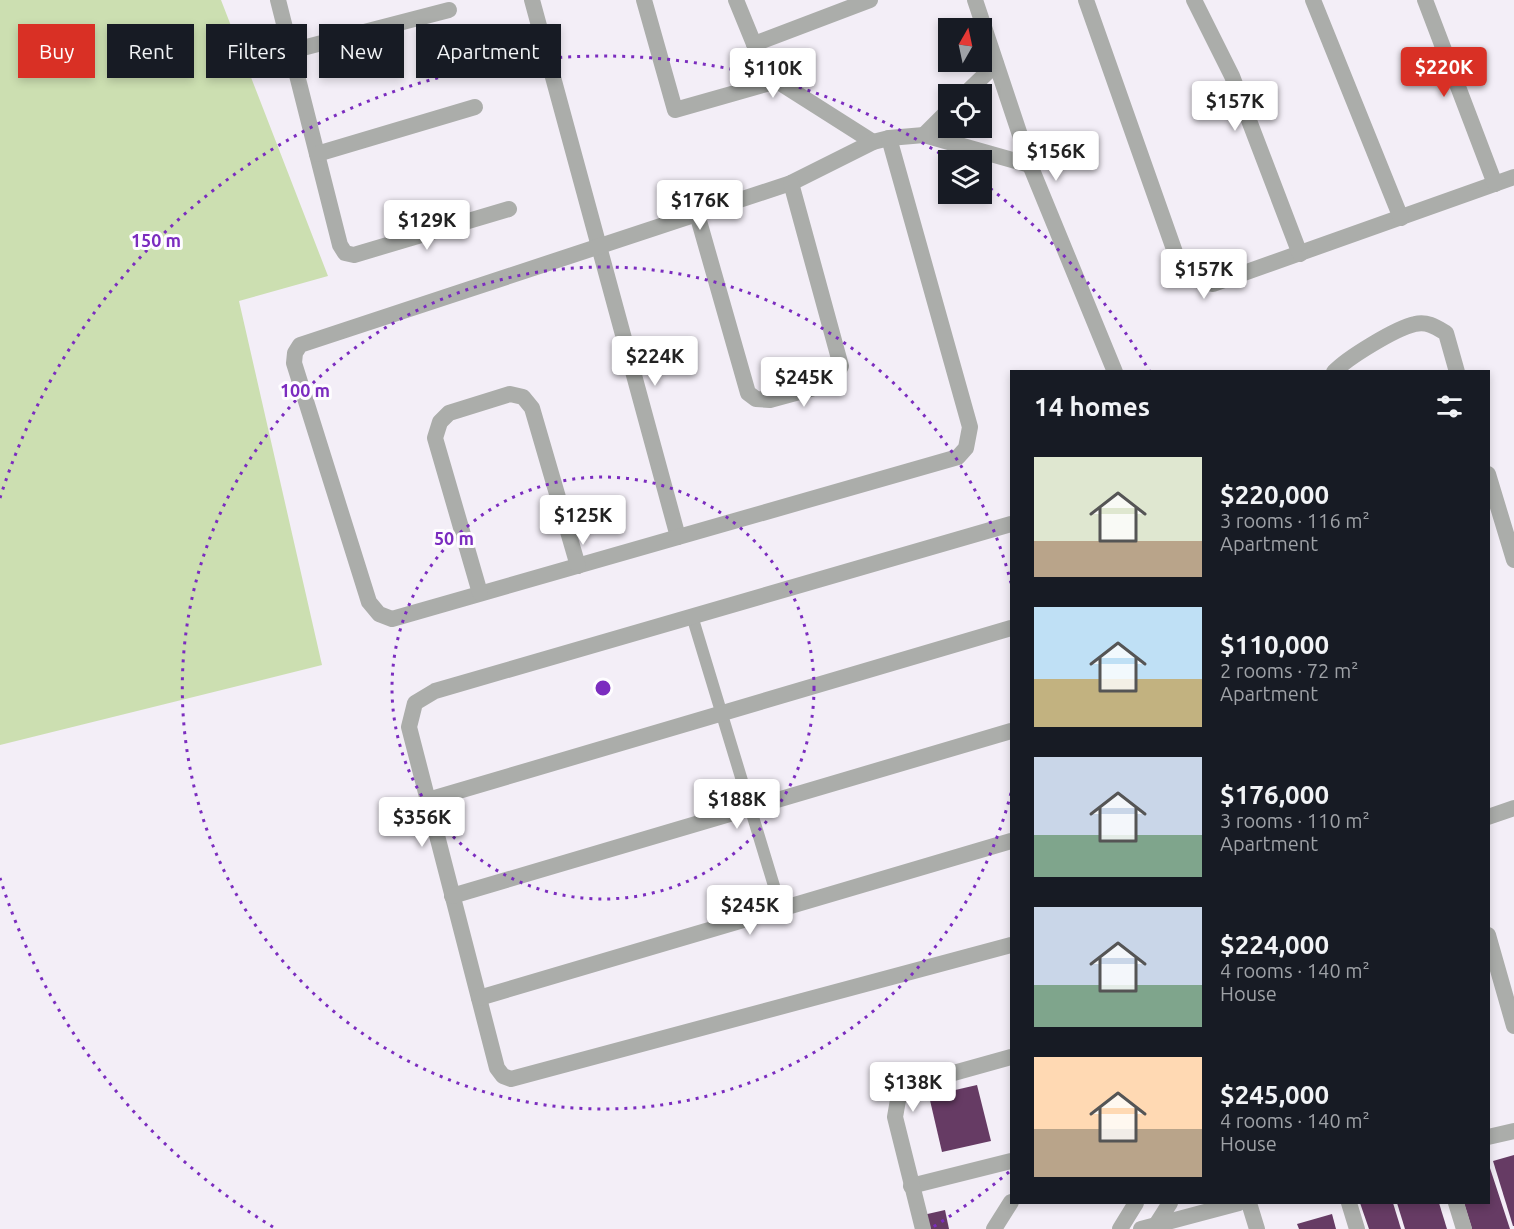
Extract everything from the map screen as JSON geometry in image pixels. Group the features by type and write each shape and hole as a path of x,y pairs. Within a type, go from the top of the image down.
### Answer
{"street":[{"path":"278,0 284,24"},
{"path":"532,0 678,537"},
{"path":"644,0 675,110 777,81"},
{"path":"736,0 754,44 777,81 881,140 970,427 966,448 958,457 392,619 379,614 369,602 294,363 295,353 300,345 791,183 881,140 924,135 1030,165"},
{"path":"754,44 870,0"},
{"path":"975,0 1030,165 1114,370"},
{"path":"1086,0 1182,273 1197,280 1213,284 1514,177"},
{"path":"1194,0 1232,76 1300,254"},
{"path":"1313,0 1401,218"},
{"path":"1425,0 1495,184"},
{"path":"307,47 450,10"},
{"path":"975,84 996,64"},
{"path":"298,78 340,245 345,253 354,255 509,209"},
{"path":"317,154 475,107"},
{"path":"924,135 938,121"},
{"path":"697,214 748,393 756,399 770,400 825,385 835,378 841,366 791,183"},
{"path":"1343,368 1414,324 1430,324 1446,333 1456,370"},
{"path":"480,593 435,438 440,422 449,413 510,394 523,397 532,408 578,566"},
{"path":"1490,481 1514,560"},
{"path":"1010,524 435,691 415,703 409,727 497,1068 503,1076 511,1079 1010,945"},
{"path":"428,800 1010,628"},
{"path":"452,896 1010,731"},
{"path":"1490,816 1514,808"},
{"path":"479,998 1010,841"},
{"path":"1490,942 1514,1026"},
{"path":"923,1229 895,1117 897,1101 907,1086 1010,1057"},
{"path":"1490,1137 1514,1131"},
{"path":"911,1186 1010,1161"},
{"path":"994,1229 1010,1204"},
{"path":"1120,1229 1135,1204"},
{"path":"1150,1228 1169,1204"},
{"path":"1150,1228 1235,1204"},
{"path":"1250,1204 1257,1229"},
{"path":"1349,1204 1357,1229"},
{"path":"1456,1204 1464,1229"}],"lane":[{"path":"692,616 780,909"}],"green space":[{"path":"0,0 221,0 230,24 206,24 206,78 251,78 328,276 239,301 322,665 0,745"}],"building":[{"path":"977,1085 991,1141 942,1152 929,1096"},
{"path":"1514,1155 1514,1226 1513,1226 1493,1161"},
{"path":"1490,1168 1510,1229 1472,1229 1464,1204 1490,1204"},
{"path":"1360,1204 1393,1204 1401,1229 1369,1229"},
{"path":"1397,1204 1439,1204 1447,1229 1405,1229"},
{"path":"945,1210 949,1229 926,1229 923,1215"},
{"path":"1332,1214 1336,1229 1299,1229 1297,1224"}]}
